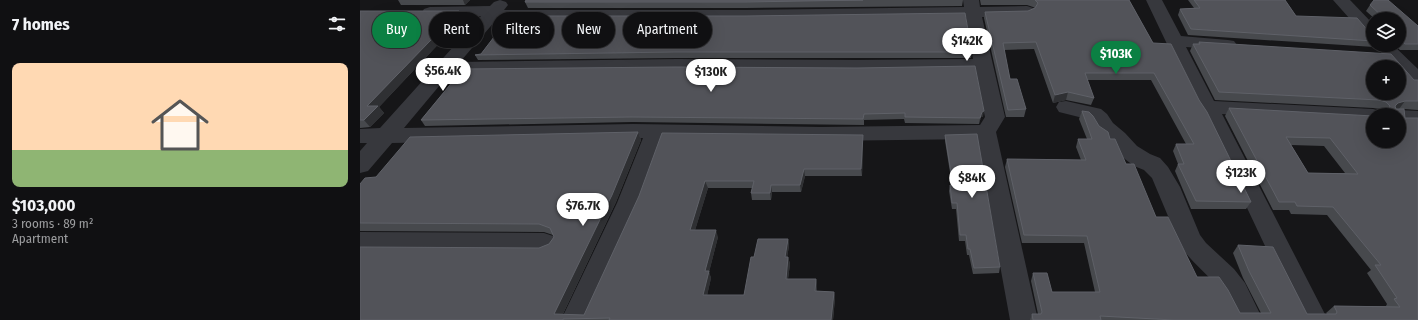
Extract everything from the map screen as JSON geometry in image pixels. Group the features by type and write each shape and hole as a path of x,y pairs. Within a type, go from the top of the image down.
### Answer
{"street":[{"path":"1154,0 1207,107 1215,118 1314,320"},
{"path":"1341,0 1366,27"},
{"path":"972,6 995,117 986,132 1024,320"},
{"path":"416,12 497,9 746,15 972,6 1027,11"},
{"path":"360,165 497,9"},
{"path":"1175,42 1245,46"},
{"path":"1383,52 1418,80"},
{"path":"444,68 677,65 857,66 983,64"},
{"path":"1066,107 1094,114 1100,119 1105,128 1118,138 1129,151 1142,160 1152,164 1160,173 1168,187 1190,240 1197,250 1225,277 1235,291 1249,320"},
{"path":"1207,107 1366,116"},
{"path":"1406,117 1418,118"},
{"path":"360,136 656,131 821,134 986,132"},
{"path":"575,320 614,240 645,166 656,131"},
{"path":"360,242 544,243"}],"building":[{"path":"526,0 863,0 745,2 525,2"},
{"path":"1035,0 1129,0 1153,43 1171,44 1199,100 1207,112 1251,202 1196,201 1178,164 1184,164 1176,144 1194,144 1154,73 1085,73 1094,98 1068,92 1055,95 1036,42 1003,43 1010,79 1017,79 1026,109 1008,110 985,12 1028,11 1035,8 1038,3"},
{"path":"1194,0 1285,0 1296,16 1357,18 1366,28 1366,41 1191,29 1180,9 1200,8"},
{"path":"1374,0 1388,0 1402,12 1378,12 1370,5"},
{"path":"360,11 459,11 429,12 429,42 367,106 378,106 364,120 360,120"},
{"path":"965,13 972,52 675,52 475,55 481,54 492,40 492,48 554,48 554,16 562,16 562,48 615,48 615,16 623,16 623,48 712,48 712,16"},
{"path":"1406,16 1418,26 1418,44 1406,44"},
{"path":"1199,42 1391,54 1396,60 1366,60 1366,99 1219,92 1193,44 1200,44"},
{"path":"975,66 984,111 982,112 980,118 905,117 905,113 864,114 863,119 631,117 421,120 463,69 675,67 857,68"},
{"path":"1406,71 1414,80 1418,80 1418,101 1405,101 1398,103 1395,106 1396,108 1389,108 1390,106 1386,102 1379,100 1406,100"},
{"path":"1229,108 1366,116 1366,148 1406,148 1406,118 1418,118 1418,320 1174,320 1100,316 1101,320 1033,320 1032,314 1041,314 1042,312 1033,273 1047,273 1052,292 1100,292 1087,236 1024,235 1007,159 1086,160 1078,139 1092,139 1082,111 1089,112 1099,126 1108,132 1110,139 1115,139 1126,164 1134,164 1156,217 1168,217 1197,277 1219,277 1228,290 1240,313 1271,313 1249,271 1238,245 1273,247 1307,314 1336,314 1337,312 1334,306 1400,307 1394,299 1397,298 1375,265 1381,265 1333,207 1297,206 1295,202 1279,202","holes":["1286,137 1330,138 1358,174 1308,173"]},
{"path":"638,132 612,195 554,314 584,315 639,196 662,133 863,135 861,169 804,169 800,185 771,185 770,193 751,193 754,181 705,181 690,230 716,230 705,271 709,271 703,295 744,295 751,257 754,257 758,239 788,239 785,257 788,257 786,279 816,279 815,291 834,292 831,320 609,320 610,318 563,320 360,320 360,247 539,248 549,244 554,237 550,228 539,224 360,223 360,184 365,178 376,177 410,137"},
{"path":"977,134 1000,267 974,268 970,249 968,249 966,235 960,235 957,203 952,203 950,185 953,185 945,135"}]}
